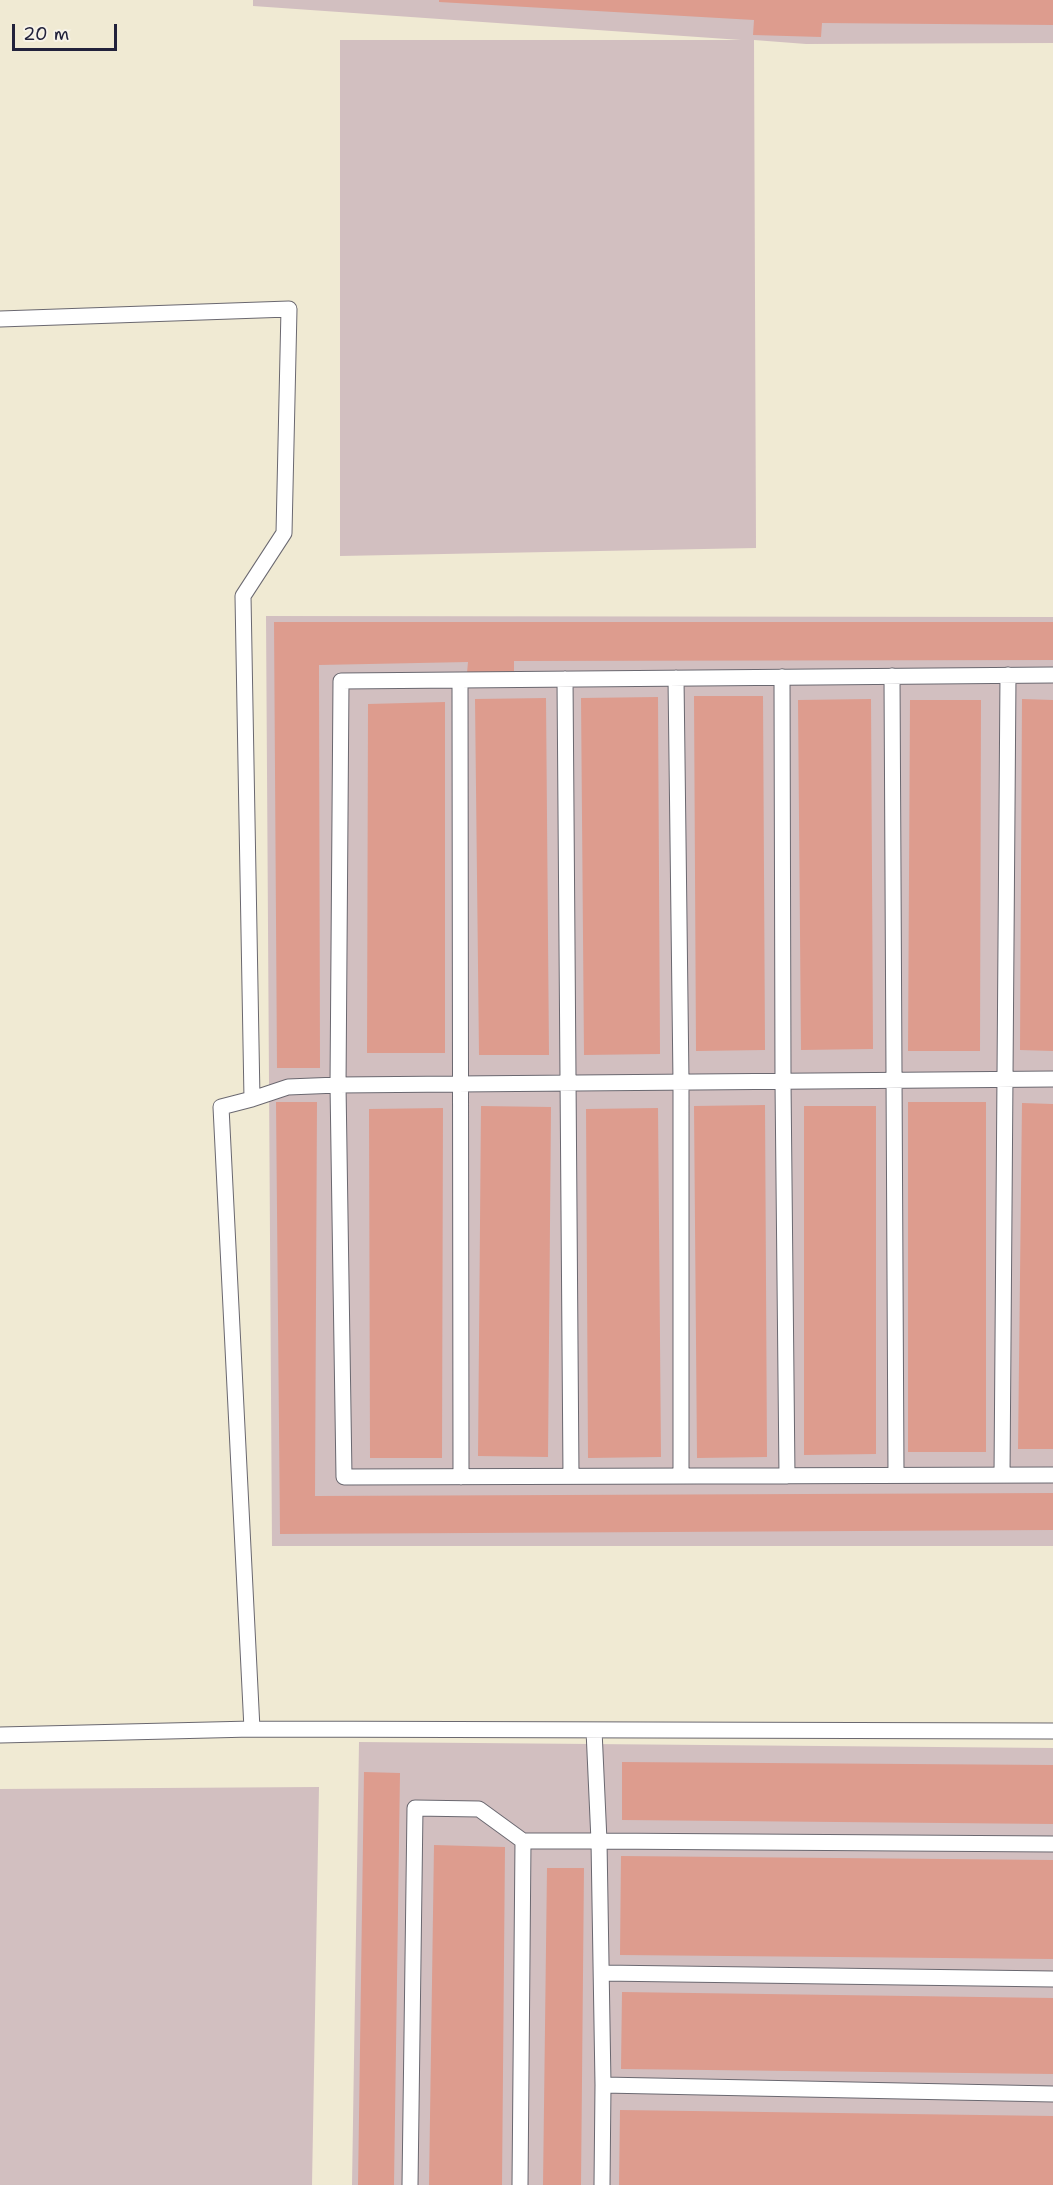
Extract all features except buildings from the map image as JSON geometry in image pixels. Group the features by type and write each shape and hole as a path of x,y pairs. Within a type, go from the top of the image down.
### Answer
{"lane":[{"path":"0,319 289,309 284,533 243,596 252,1099"},
{"path":"1002,1475 1008,675"},
{"path":"1053,675 341,681 338,1085 344,1477 1053,1475"},
{"path":"892,676 896,1475"},
{"path":"782,677 787,1476"},
{"path":"676,678 681,1082 681,1476"},
{"path":"565,679 571,1476"},
{"path":"460,680 461,1477"},
{"path":"252,1730 221,1107 288,1087 338,1085 1053,1079"},
{"path":"0,1735 252,1730 1053,1731"},
{"path":"594,1730 602,1973 602,2185"},
{"path":"410,2185 415,1808 479,1809 523,1841 1053,1844"},
{"path":"520,2185 523,1841"},
{"path":"602,1973 1053,1979"},
{"path":"603,2085 1053,2094"}],"shaded area":[{"path":"253,0 1053,0 1053,43 806,44 754,40 756,548 340,556 340,40 741,40 253,6"},
{"path":"266,616 1053,617 1053,1546 272,1546"},
{"path":"359,1742 1053,1748 1053,2185 352,2185"},
{"path":"319,1787 312,2185 0,2185 0,1789"}]}
